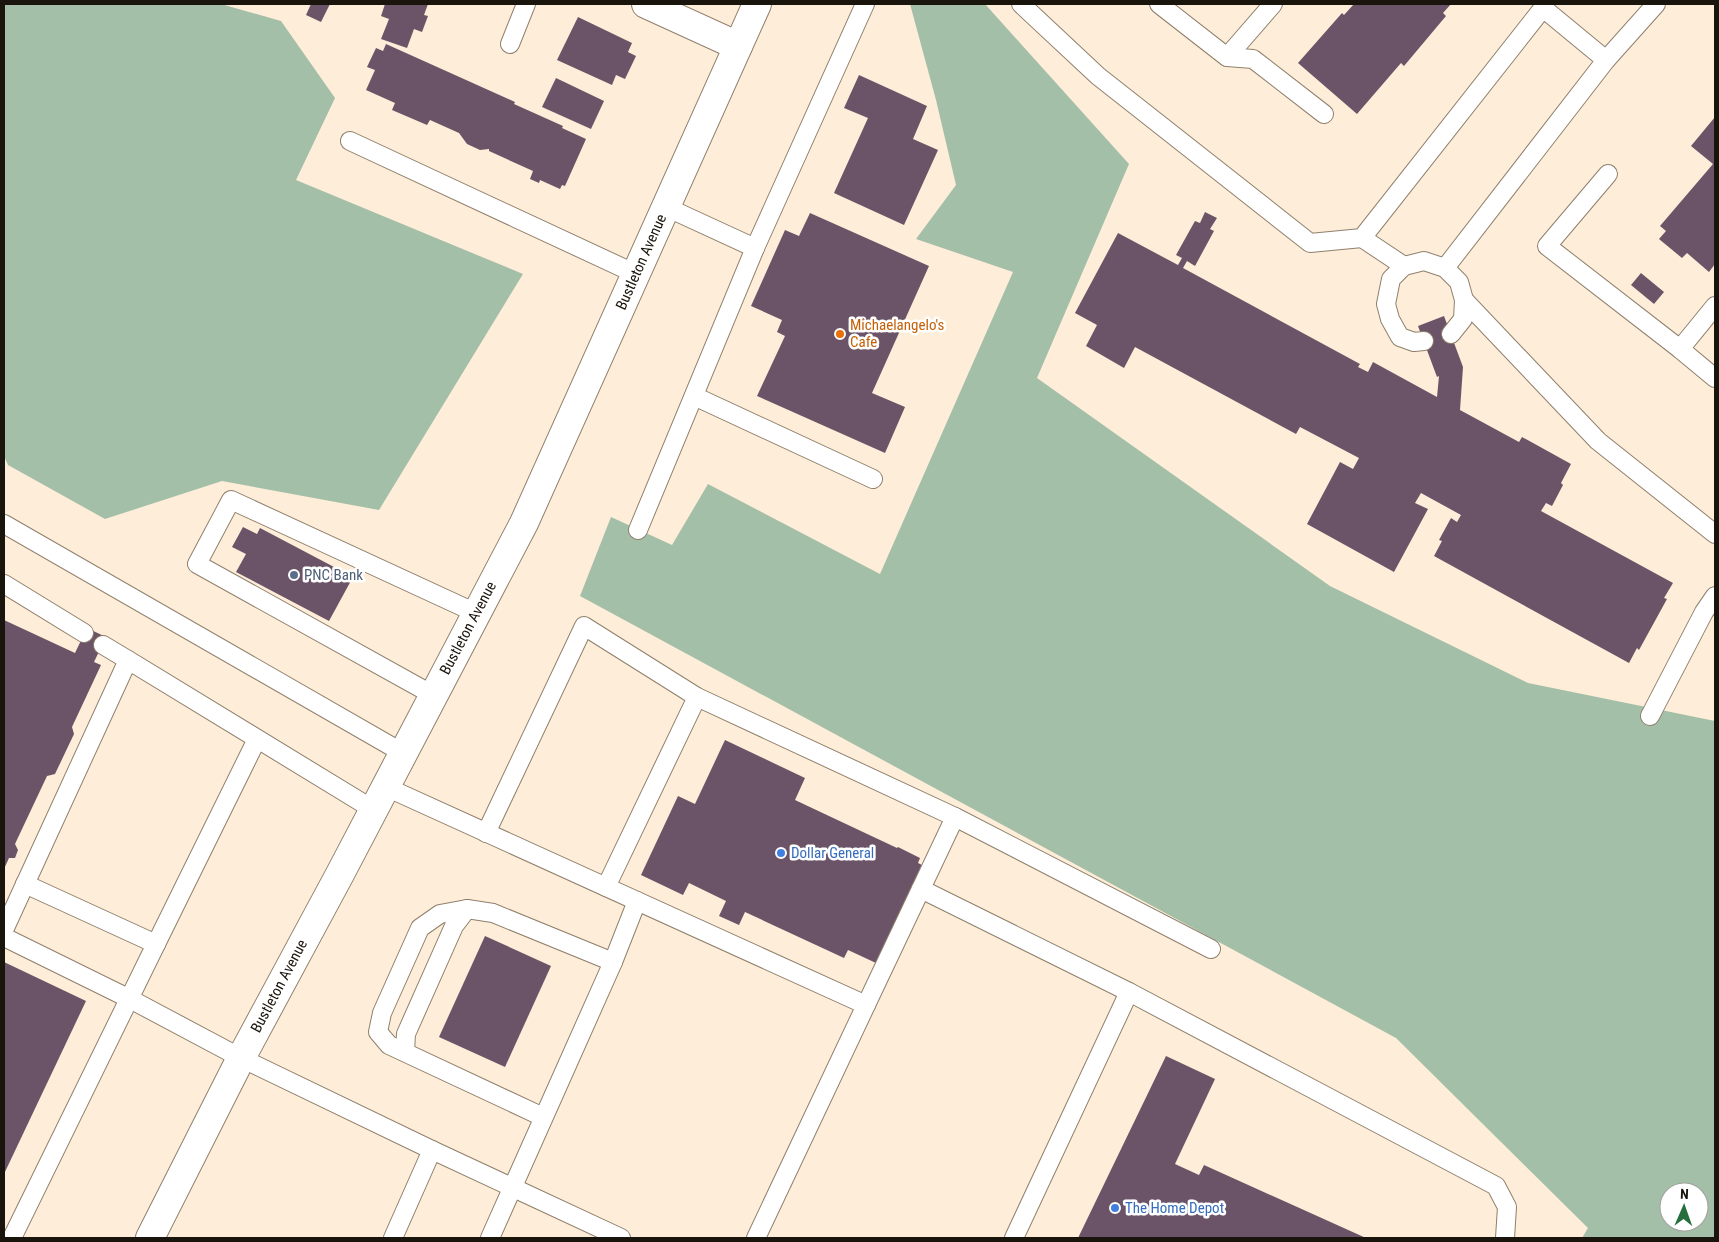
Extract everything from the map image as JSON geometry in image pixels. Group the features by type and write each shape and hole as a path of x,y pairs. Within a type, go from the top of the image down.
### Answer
{"main road":[{"path":"646,4 738,46"},
{"name":"Bustleton Avenue","path":"150,1238 240,1058 380,798 524,523 757,4"}],"lane":[{"path":"510,44 526,4"},
{"path":"638,530 756,248 865,4"},
{"path":"1021,4 1098,76 1310,243 1362,238 1404,266"},
{"path":"1159,4 1227,57 1253,59 1324,114"},
{"path":"1227,57 1273,4"},
{"path":"1444,268 1606,60 1656,4"},
{"path":"1362,238 1543,8 1606,60"},
{"path":"350,141 636,274"},
{"path":"1608,174 1547,246 1715,378"},
{"path":"666,207 756,248"},
{"path":"1424,341 1414,342 1400,337 1390,319 1386,304 1391,279 1404,266 1424,261 1444,268 1459,282 1464,300 1463,319 1451,334"},
{"path":"1464,300 1598,441 1715,534"},
{"path":"1680,349 1715,306"},
{"path":"694,396 873,479"},
{"path":"433,696 198,564 214,532 231,500 476,613"},
{"path":"4,524 403,753"},
{"path":"4,584 84,633"},
{"path":"1650,716 1704,612 1715,596"},
{"path":"486,832 584,626 697,697 955,817 1211,949"},
{"path":"103,645 257,738 380,798 486,832 866,1005"},
{"path":"4,930 128,660"},
{"path":"606,888 697,697"},
{"path":"12,1238 257,738"},
{"path":"756,1238 955,817"},
{"path":"25,884 156,944"},
{"path":"920,889 1129,992 1496,1186 1507,1207 1505,1238"},
{"path":"490,1238 613,962 637,902"},
{"path":"543,1118 390,1045 378,1032 382,1013 420,928 440,914 467,910 493,913 613,962"},
{"path":"405,1052 406,1034 454,926 467,910"},
{"path":"4,937 130,999 240,1058 621,1238"},
{"path":"1014,1238 1129,992"},
{"path":"393,1238 432,1150"}],"green space":[{"path":"4,4 221,4 281,21 335,98 296,180 523,274 379,510 222,481 105,519 8,465 4,456"},
{"path":"910,4 985,4 1129,164 1037,378 1330,586 1528,683 1715,721 1715,1238 1582,1238 1588,1228 1396,1038 580,596 611,517 672,545 708,484 880,574 1013,272 916,239 956,185 936,100"}],"building":[{"path":"311,4 330,4 321,22 306,15"},
{"path":"385,4 428,4 424,15 428,16 422,32 414,29 407,48 381,39 389,19 381,16"},
{"path":"1354,4 1451,4 1443,13 1446,16 1404,66 1401,63 1357,114 1298,63 1342,13 1344,15"},
{"path":"578,17 632,43 628,52 636,56 625,79 616,75 612,85 557,60"},
{"path":"386,44 515,102 514,104 563,126 562,128 586,139 565,186 562,185 560,189 540,180 539,183 530,179 533,171 489,151 489,149 480,150 467,144 459,133 430,120 427,125 392,110 395,103 366,90 375,70 367,67 376,48 383,51"},
{"path":"859,75 927,106 913,139 938,150 904,225 834,193 868,118 844,108"},
{"path":"556,78 604,101 591,129 542,107"},
{"path":"1715,117 1715,264 1709,272 1687,253 1682,258 1659,239 1666,231 1660,226 1713,164 1691,146"},
{"path":"1205,212 1217,218 1210,229 1214,231 1195,266 1187,261 1183,268 1360,364 1358,367 1368,372 1373,362 1437,397 1439,376 1437,377 1418,326 1444,316 1463,367 1460,410 1519,442 1522,437 1571,464 1552,506 1546,503 1541,511 1673,583 1664,598 1667,599 1639,650 1637,648 1629,663 1434,556 1442,541 1439,540 1451,518 1457,522 1461,515 1421,493 1415,503 1428,509 1394,572 1307,524 1340,462 1353,469 1359,458 1300,427 1296,434 1135,347 1124,368 1086,346 1097,325 1075,313 1118,233 1178,265 1182,258 1176,255 1195,221 1200,223"},
{"name":"Michaelangelo's Cafe","path":"810,213 929,266 872,393 905,407 885,453 757,396 785,336 777,332 782,320 751,306 785,230 799,236"},
{"path":"1641,273 1664,292 1654,304 1631,285"},
{"name":"PNC Bank","path":"243,527 257,534 260,528 353,577 329,621 236,572 246,554 232,547"},
{"path":"4,620 75,653 87,628 106,637 94,662 101,665 72,727 74,734 55,774 47,776 15,844 18,850 15,858 9,858 4,869"},
{"name":"Dollar General","path":"725,740 805,778 795,800 920,858 918,863 922,865 876,963 848,950 844,958 745,912 739,925 719,916 726,901 689,883 683,895 641,875 678,796 695,804"},
{"path":"485,936 551,966 505,1067 439,1037"},
{"path":"4,962 86,1001 4,1174"},
{"path":"1166,1056 1215,1079 1175,1164 1199,1175 1204,1165 1366,1238 1078,1238"}],"place":[{"name":"Michaelangelo's Cafe","path":"840,334"},
{"name":"PNC Bank","path":"294,575"},
{"name":"Dollar General","path":"781,853"},
{"name":"The Home Depot","path":"1115,1208"}]}
